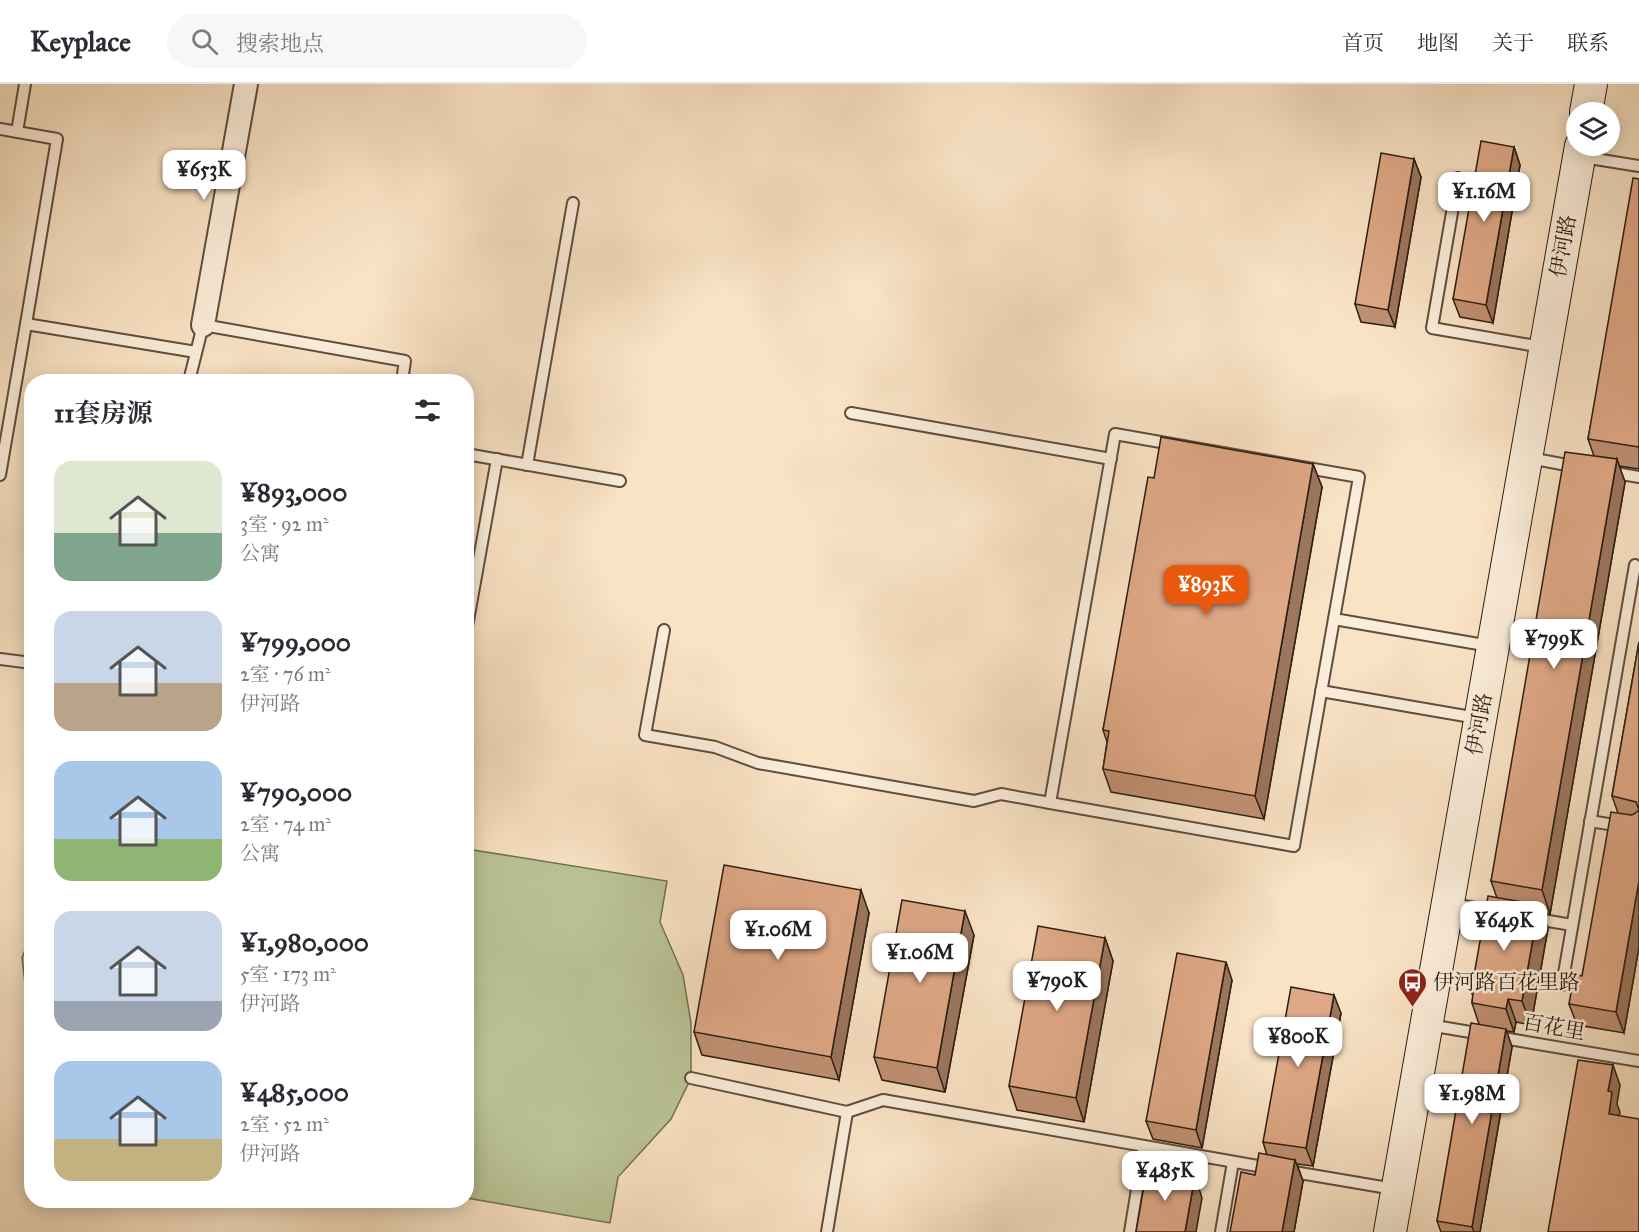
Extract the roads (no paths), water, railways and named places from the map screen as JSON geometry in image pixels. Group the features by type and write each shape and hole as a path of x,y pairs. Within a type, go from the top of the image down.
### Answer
{"street":[{"path":"203,325 246,84"},
{"path":"1588,102 1591,84"},
{"name":"伊河路","path":"1390,1232 1579,156"}],"lane":[{"path":"17,132 25,84"},
{"path":"0,129 57,139 0,475"},
{"path":"1600,156 1639,166"},
{"path":"1458,178 1432,328 1545,348"},
{"path":"527,465 573,203"},
{"path":"26,324 196,352"},
{"path":"191,374 203,325 405,361 403,374"},
{"path":"851,414 1111,459"},
{"path":"664,630 645,735 715,747 758,763 974,801 1001,794 1050,803 1294,846 1359,477 1115,434 1050,803"},
{"path":"474,455 620,481"},
{"path":"1526,458 1639,477"},
{"path":"474,587 497,459"},
{"path":"1562,985 1635,565"},
{"path":"1334,618 1493,646"},
{"path":"0,658 24,662"},
{"path":"1321,691 1480,719"},
{"path":"1590,821 1639,829"},
{"path":"1447,903 1572,925"},
{"name":"百花里","path":"1426,1024 1639,1061"},
{"path":"691,1078 847,1112 883,1100 1397,1190"},
{"path":"827,1232 847,1112"},
{"path":"1130,1232 1144,1146"},
{"path":"1221,1232 1233,1162"}],"place":[{"name":"伊河路百花里路","path":"1412,1008"}]}
